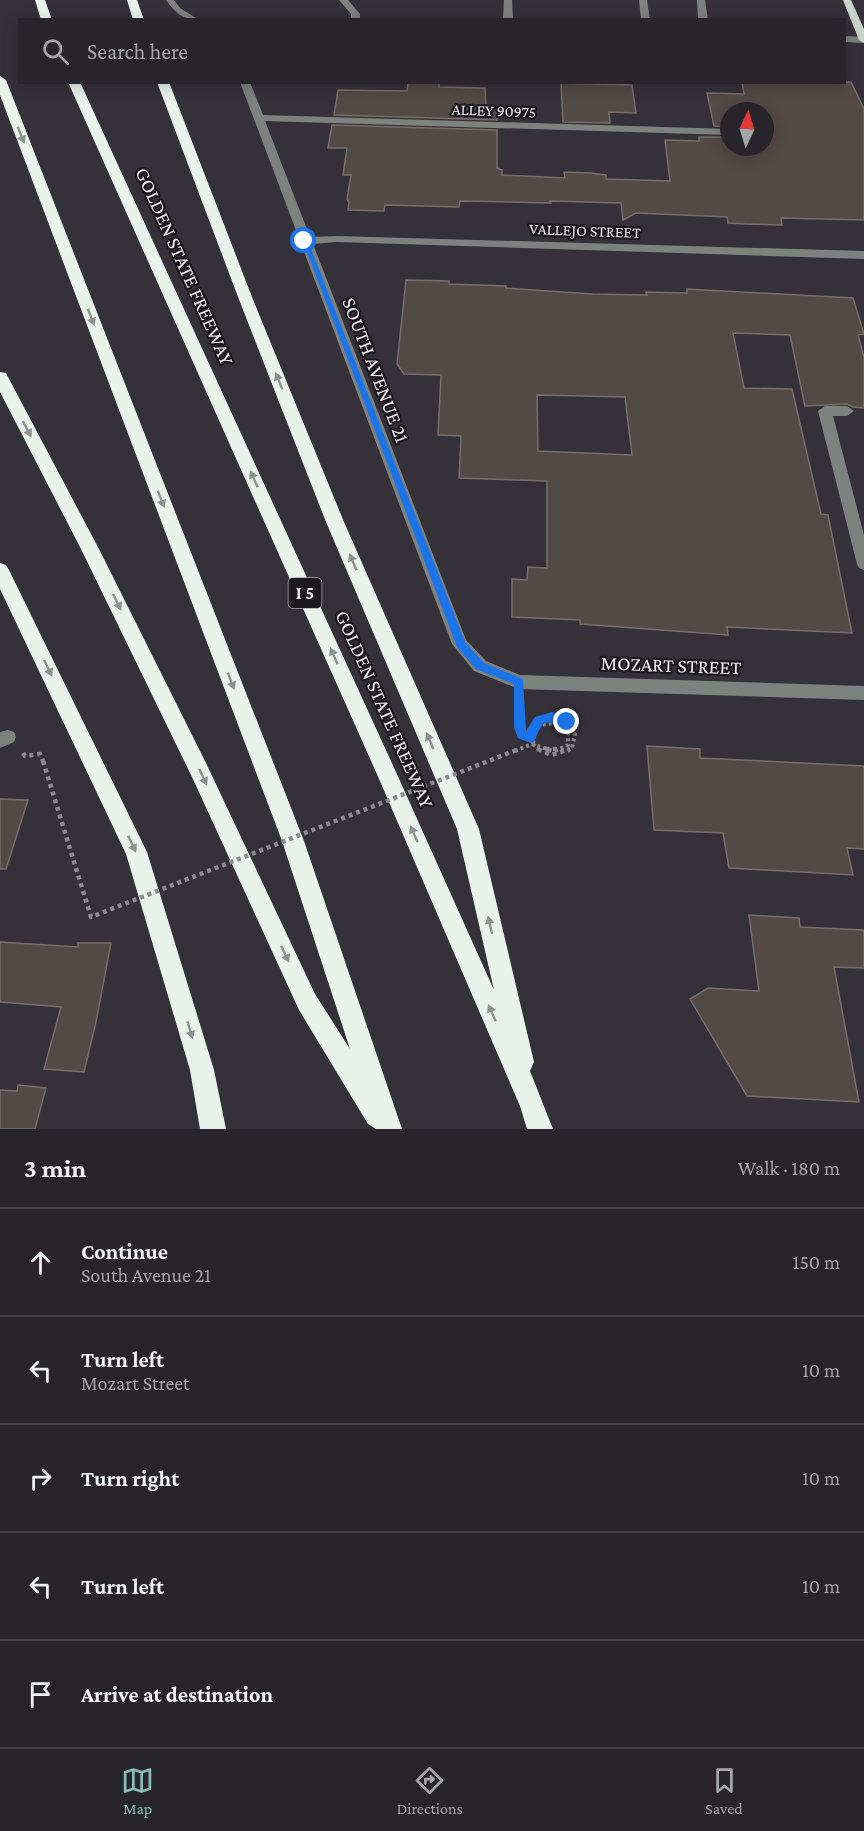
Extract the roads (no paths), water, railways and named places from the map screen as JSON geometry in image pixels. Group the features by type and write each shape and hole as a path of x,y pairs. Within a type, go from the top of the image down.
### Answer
{"highway":[{"path":"40,0 46,18"},
{"path":"132,0 138,18"},
{"path":"0,80 293,841 388,1129"},
{"name":"GOLDEN STATE FREEWAY","path":"75,84 386,772 532,1105 540,1129"},
{"path":"164,84 245,297 335,522 468,829 532,1105"},
{"path":"0,377 90,549 199,770 307,1002 388,1129"},
{"path":"0,570 136,852 202,1070 213,1129"}],"main road":[{"path":"847,0 864,40"}],"street":[{"path":"170,0 177,10 191,18"},
{"path":"343,0 356,18"},
{"path":"508,0 508,18"},
{"path":"643,0 646,18"},
{"path":"701,0 703,18"},
{"path":"846,39 864,40"},
{"name":"SOUTH AVENUE 21","path":"246,84 460,644 480,666"},
{"name":"ALLEY 90975","path":"259,118 720,132"},
{"name":"VALLEJO STREET","path":"304,241 337,239 864,255"},
{"path":"847,411 825,411 864,564"},
{"name":"MOZART STREET","path":"480,666 519,682 864,693"}]}
